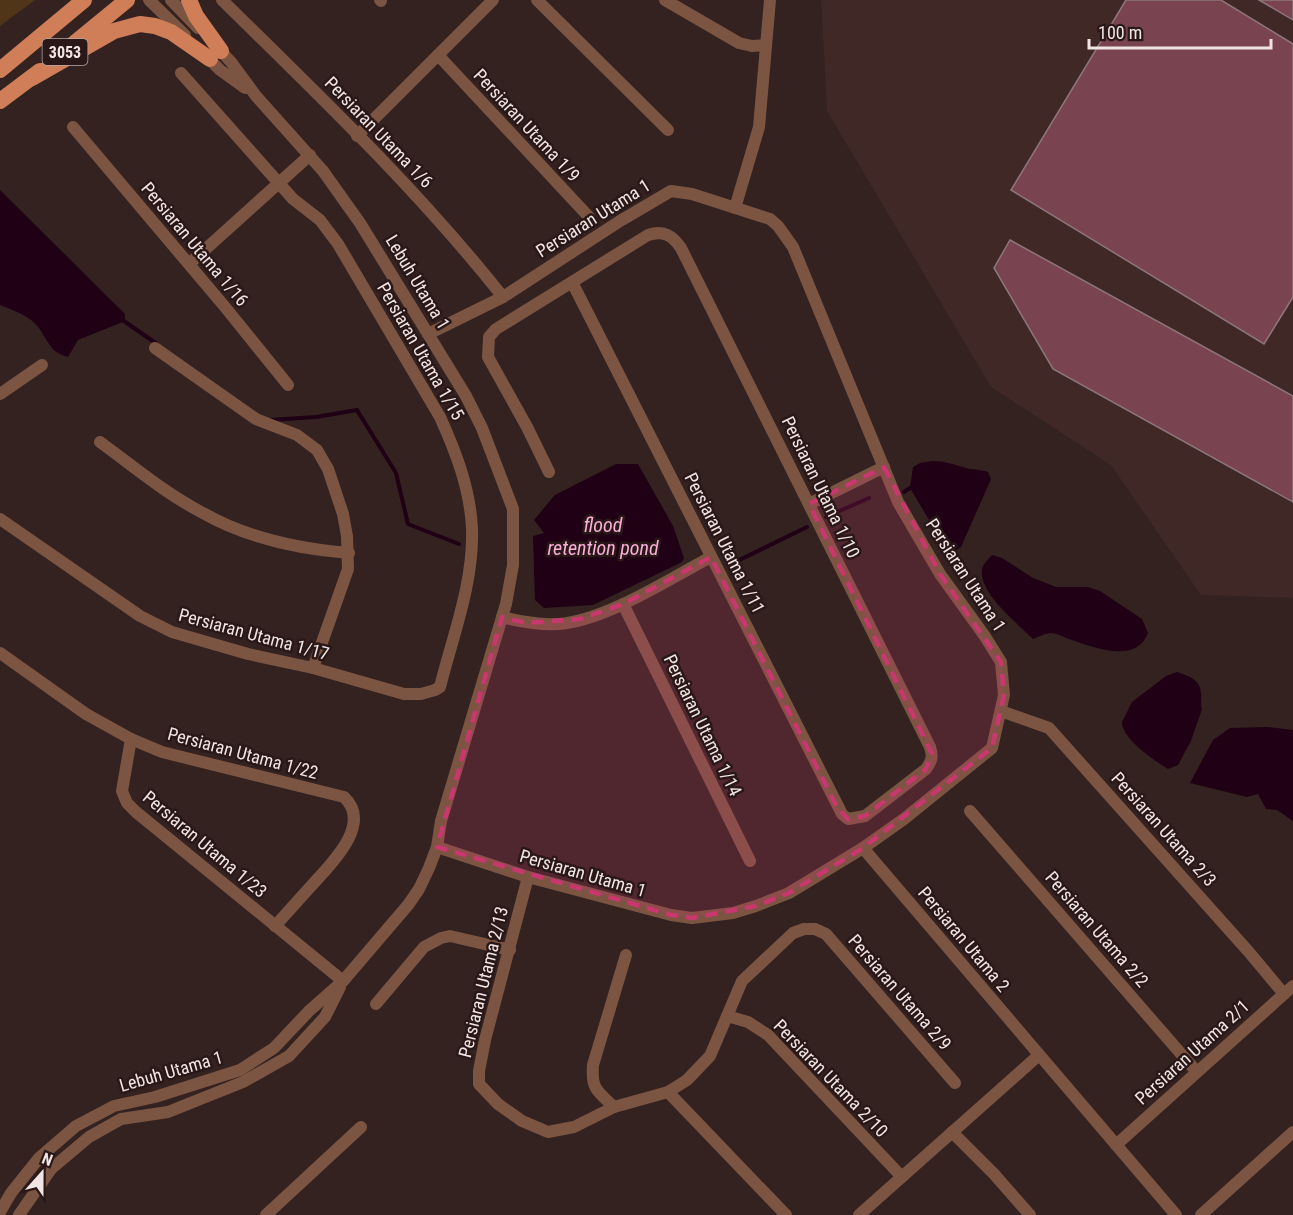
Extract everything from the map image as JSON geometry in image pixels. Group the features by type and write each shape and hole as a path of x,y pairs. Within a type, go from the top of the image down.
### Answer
{"main road":[{"name":"3053","path":"0,70 84,0"},
{"name":"3053","path":"0,101 32,78 127,0"},
{"path":"189,0 215,55"},
{"path":"32,78 114,31 140,24 155,26 171,32 215,55"}],"street":[{"path":"149,0 215,55"},
{"path":"171,0 215,55"},
{"name":"Persiaran Utama 1/6","path":"222,0 428,209 503,297"},
{"path":"357,136 493,0"},
{"path":"537,0 668,130"},
{"path":"665,0 739,43 752,46 766,45"},
{"path":"735,208 759,127 770,0"},
{"name":"Lebuh Utama 1","path":"215,55 220,70 256,96 310,155 360,223 466,396 482,428 513,509 513,565 502,617"},
{"name":"Persiaran Utama 1/9","path":"438,55 590,218"},
{"name":"Persiaran Utama 1/15","path":"181,73 293,199 320,220 338,243 440,417 460,466 472,527 466,585 440,687 421,694"},
{"name":"Persiaran Utama 1/16","path":"73,127 288,385"},
{"path":"189,264 310,155"},
{"name":"Persiaran Utama 1","path":"428,334 503,297 620,221 671,191 692,194 770,219 793,247 898,502 940,574 1001,662 1004,676 1004,695 992,748 904,819 863,848 789,893 733,913 692,918 647,909 528,877 436,847"},
{"name":"Persiaran Utama 1/10","path":"572,282 648,235 657,232 674,238 681,248 930,747 931,763 926,769 865,816 848,819"},
{"path":"549,472 488,357 489,337 496,329 572,282"},
{"name":"Persiaran Utama 1/11","path":"572,282 837,807 848,819"},
{"path":"155,348 256,419 297,435 317,450 328,468 343,514 349,553 345,583 313,668"},
{"path":"0,394 42,365"},
{"path":"100,442 205,515 298,548 349,553"},
{"path":"809,504 884,466"},
{"name":"Persiaran Utama 1/17","path":"2,525 140,616 172,632 404,694 421,694"},
{"path":"343,981 419,889 436,847 441,821 502,617 526,623 559,624 580,620 623,604 711,557"},
{"name":"Persiaran Utama 1/14","path":"623,604 750,861"},
{"name":"Persiaran Utama 1/22","path":"0,653 86,714 131,739 162,752 344,797 351,804 354,824 349,838 338,855 275,926"},
{"name":"Persiaran Utama 2/3","path":"1001,711 1049,728 1248,951 1288,990"},
{"name":"Persiaran Utama 1/23","path":"131,739 122,791 127,803 343,981"},
{"name":"Persiaran Utama 2/2","path":"970,811 1196,1071"},
{"name":"Persiaran Utama 2","path":"863,848 1176,1215"},
{"name":"Persiaran Utama 2/13","path":"528,877 485,1040 479,1084 498,1104 522,1121 548,1132 574,1127 614,1107 668,1092 687,1080 710,1056 742,981 793,933 804,929 815,929"},
{"name":"Persiaran Utama 2/9","path":"815,929 826,934 955,1083"},
{"path":"376,1004 424,947 441,938 450,936 510,950"},
{"path":"614,1107 594,1088 593,1065 627,955"},
{"name":"Lebuh Utama 1","path":"0,1212 39,1158 76,1126 114,1106 165,1095 240,1070 274,1048 309,1011 343,981"},
{"name":"Lebuh Utama 1","path":"19,1215 51,1169 89,1137 121,1119 168,1112 243,1082 289,1056 325,1017 343,981"},
{"name":"Persiaran Utama 2/1","path":"1116,1145 1288,990"},
{"name":"Persiaran Utama 2/10","path":"727,1016 748,1022 768,1035 902,1177"},
{"path":"859,1215 1039,1055"},
{"path":"668,1092 786,1215"},
{"path":"266,1215 361,1127"},
{"path":"952,1132 994,1174 1030,1215"},
{"path":"1201,1215 1293,1132"}],"highlighted area":[{"path":"884,467 940,574 1001,662 1004,695 992,748 863,848 789,893 756,906 692,918 671,915 437,847 502,617 526,623 580,619 623,604 711,557 837,807 848,819 865,816 926,769 932,754 809,504"}],"shaded area":[{"path":"0,0 35,0 0,26"},
{"path":"821,0 1293,0 1293,598 1201,595 1111,465 991,387 827,111"}],"water":[{"path":"0,190 125,314 125,321 78,340 68,357 50,346 31,320 0,305"},
{"path":"932,461 988,472 991,479 961,547 955,551 947,550 910,488 913,467"},
{"name":"flood retention pond","path":"616,464 638,464 673,526 684,558 682,562 593,605 544,608 535,600 533,536 544,533 534,520 555,495"},
{"path":"992,555 1002,558 1033,578 1056,587 1088,587 1100,591 1142,619 1148,633 1142,643 1134,649 1124,651 1101,649 1053,633 1033,639 1001,608 987,589 982,569"},
{"path":"1177,672 1197,682 1202,709 1191,741 1178,765 1168,769 1133,742 1123,729 1122,722 1132,702 1166,676"},
{"path":"1267,727 1293,730 1293,821 1277,810 1266,809 1258,794 1247,797 1190,783 1213,740 1230,728"}],"building":[{"path":"1126,0 1221,0 1293,44 1293,297 1264,344 1011,190"},
{"path":"1259,0 1293,0 1293,20"},
{"path":"1010,240 1293,396 1293,502 1053,369 994,268"}],"waterway":[{"path":"121,319 157,344"},
{"path":"270,420 316,417 357,410 396,473 408,524 459,544"},
{"path":"904,492 910,488"},
{"path":"826,517 869,498"},
{"path":"729,565 807,527"}]}
